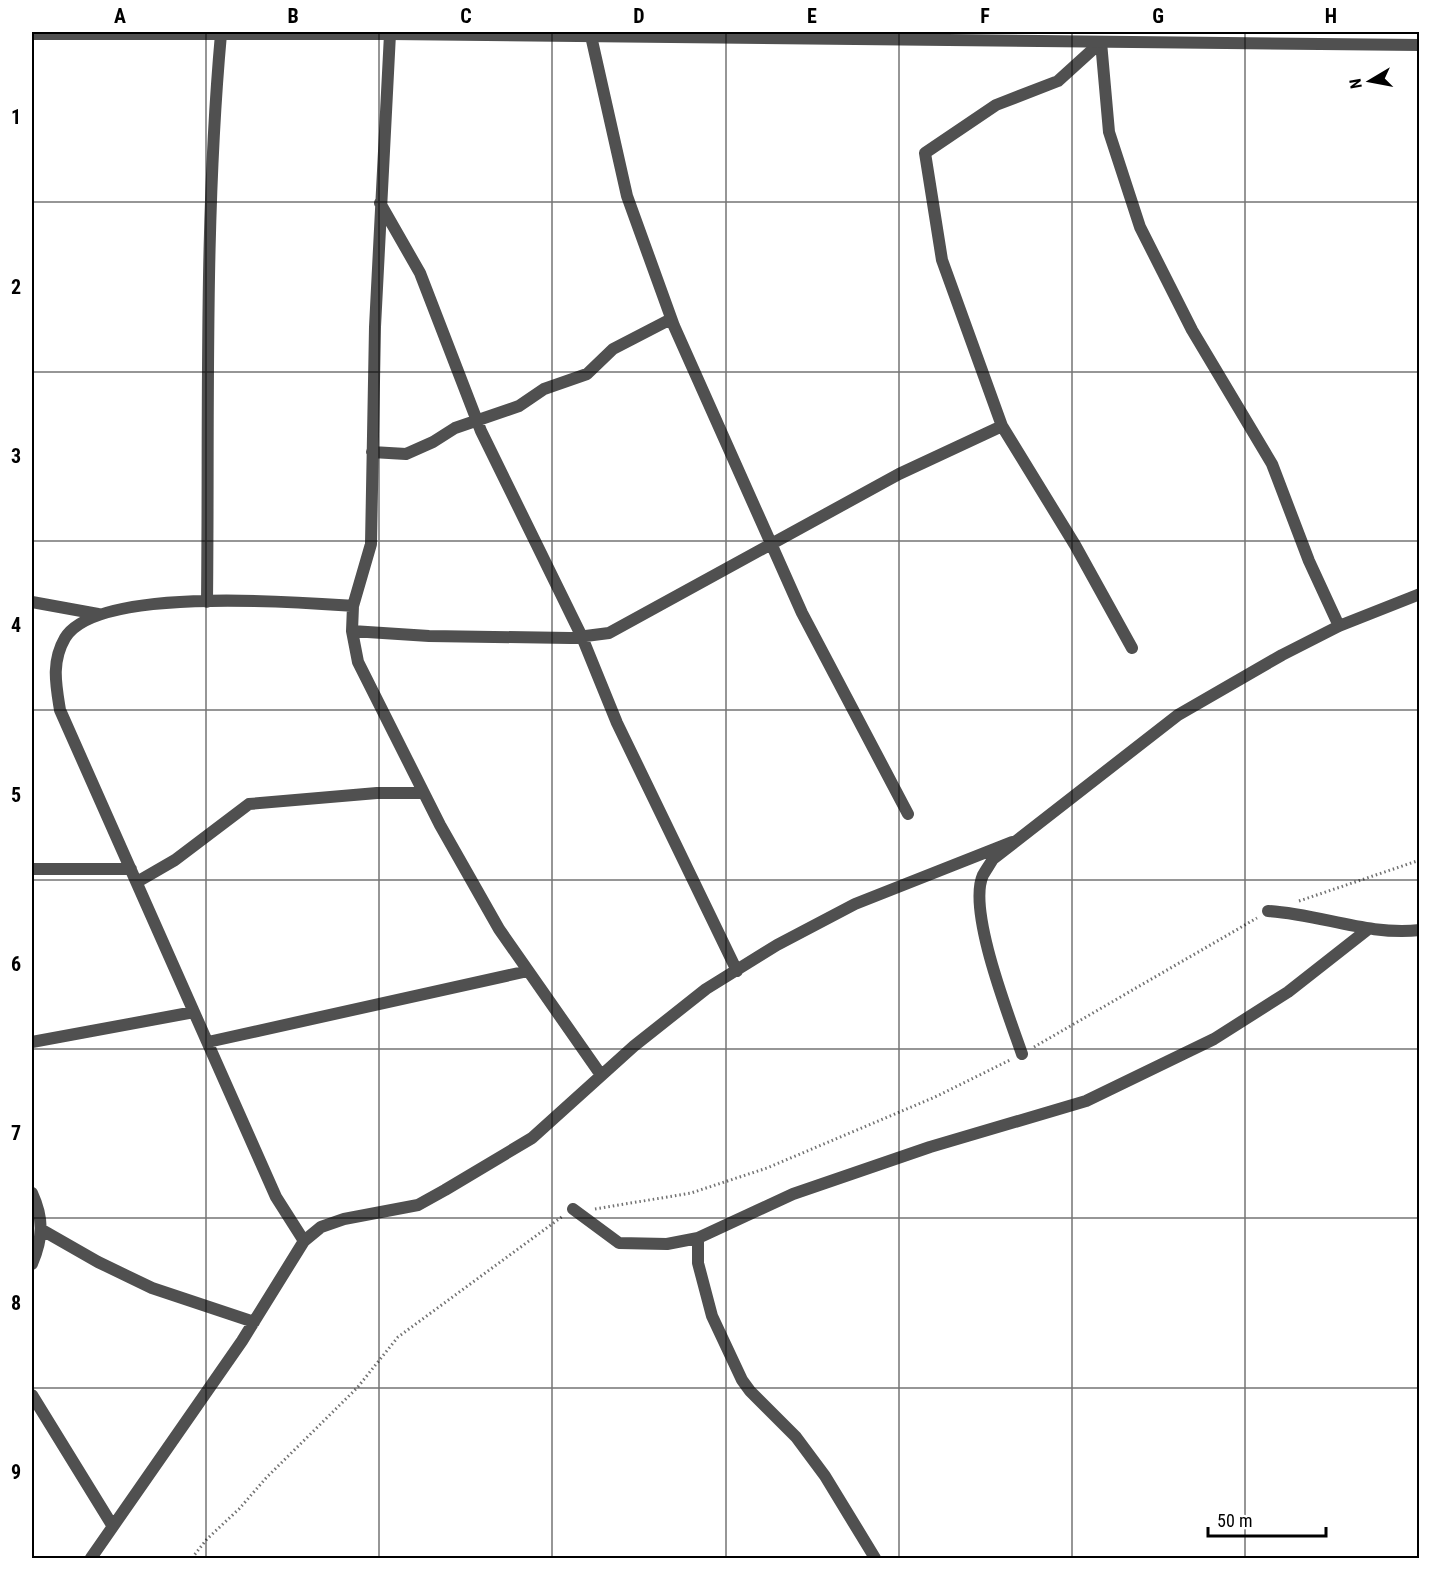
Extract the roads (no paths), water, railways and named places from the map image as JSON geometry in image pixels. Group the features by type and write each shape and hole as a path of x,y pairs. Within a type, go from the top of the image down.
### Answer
{"street":[{"path":"32,34 390,34 1419,45"},
{"path":"207,602 206,368 210,159 221,34"},
{"path":"390,34 380,202 371,544 353,606 352,631 358,662 423,793 499,929 601,1075"},
{"path":"591,36 627,196 671,319 802,613 908,814"},
{"path":"1101,42 1058,81 996,105 925,153 942,260 1002,426 1075,545 1132,648"},
{"path":"1101,42 1109,132 1140,227 1188,321 1272,464 1309,561 1339,626"},
{"path":"380,202 420,273 477,420 582,637 617,723 737,971"},
{"path":"372,452 406,454 477,420 519,406 544,389 587,374 613,349 671,319"},
{"path":"352,631 429,636 582,637 609,633 899,474 1002,426"},
{"path":"1022,1054 986,947 981,908 982,877 993,860 1012,842 1178,715 1282,655 1339,626 1419,594"},
{"path":"32,602 98,614 150,604 207,602 270,601 353,606"},
{"path":"98,614 65,637 54,669 60,710 276,1197 304,1241"},
{"path":"137,882 175,860 249,804 377,793 423,793"},
{"path":"91,1558 255,1322 304,1241 321,1227 344,1219 418,1205 436,1195 532,1138 601,1075 706,989 777,945 855,904 1012,842"},
{"path":"32,869 131,869"},
{"path":"1268,911 1298,913 1367,930 1394,933 1419,930"},
{"path":"573,1209 619,1243 667,1244 698,1238 793,1194 930,1147 1086,1101 1214,1039 1288,992 1367,930"},
{"path":"208,1042 528,971"},
{"path":"32,1042 194,1012"},
{"path":"32,1193 39,1210 42,1230 40,1246 32,1264"},
{"path":"42,1230 98,1262 152,1288 255,1322"},
{"path":"698,1238 699,1263 712,1316 742,1380 750,1391 785,1423 825,1476 873,1558"},
{"path":"32,1395 112,1525"}]}
